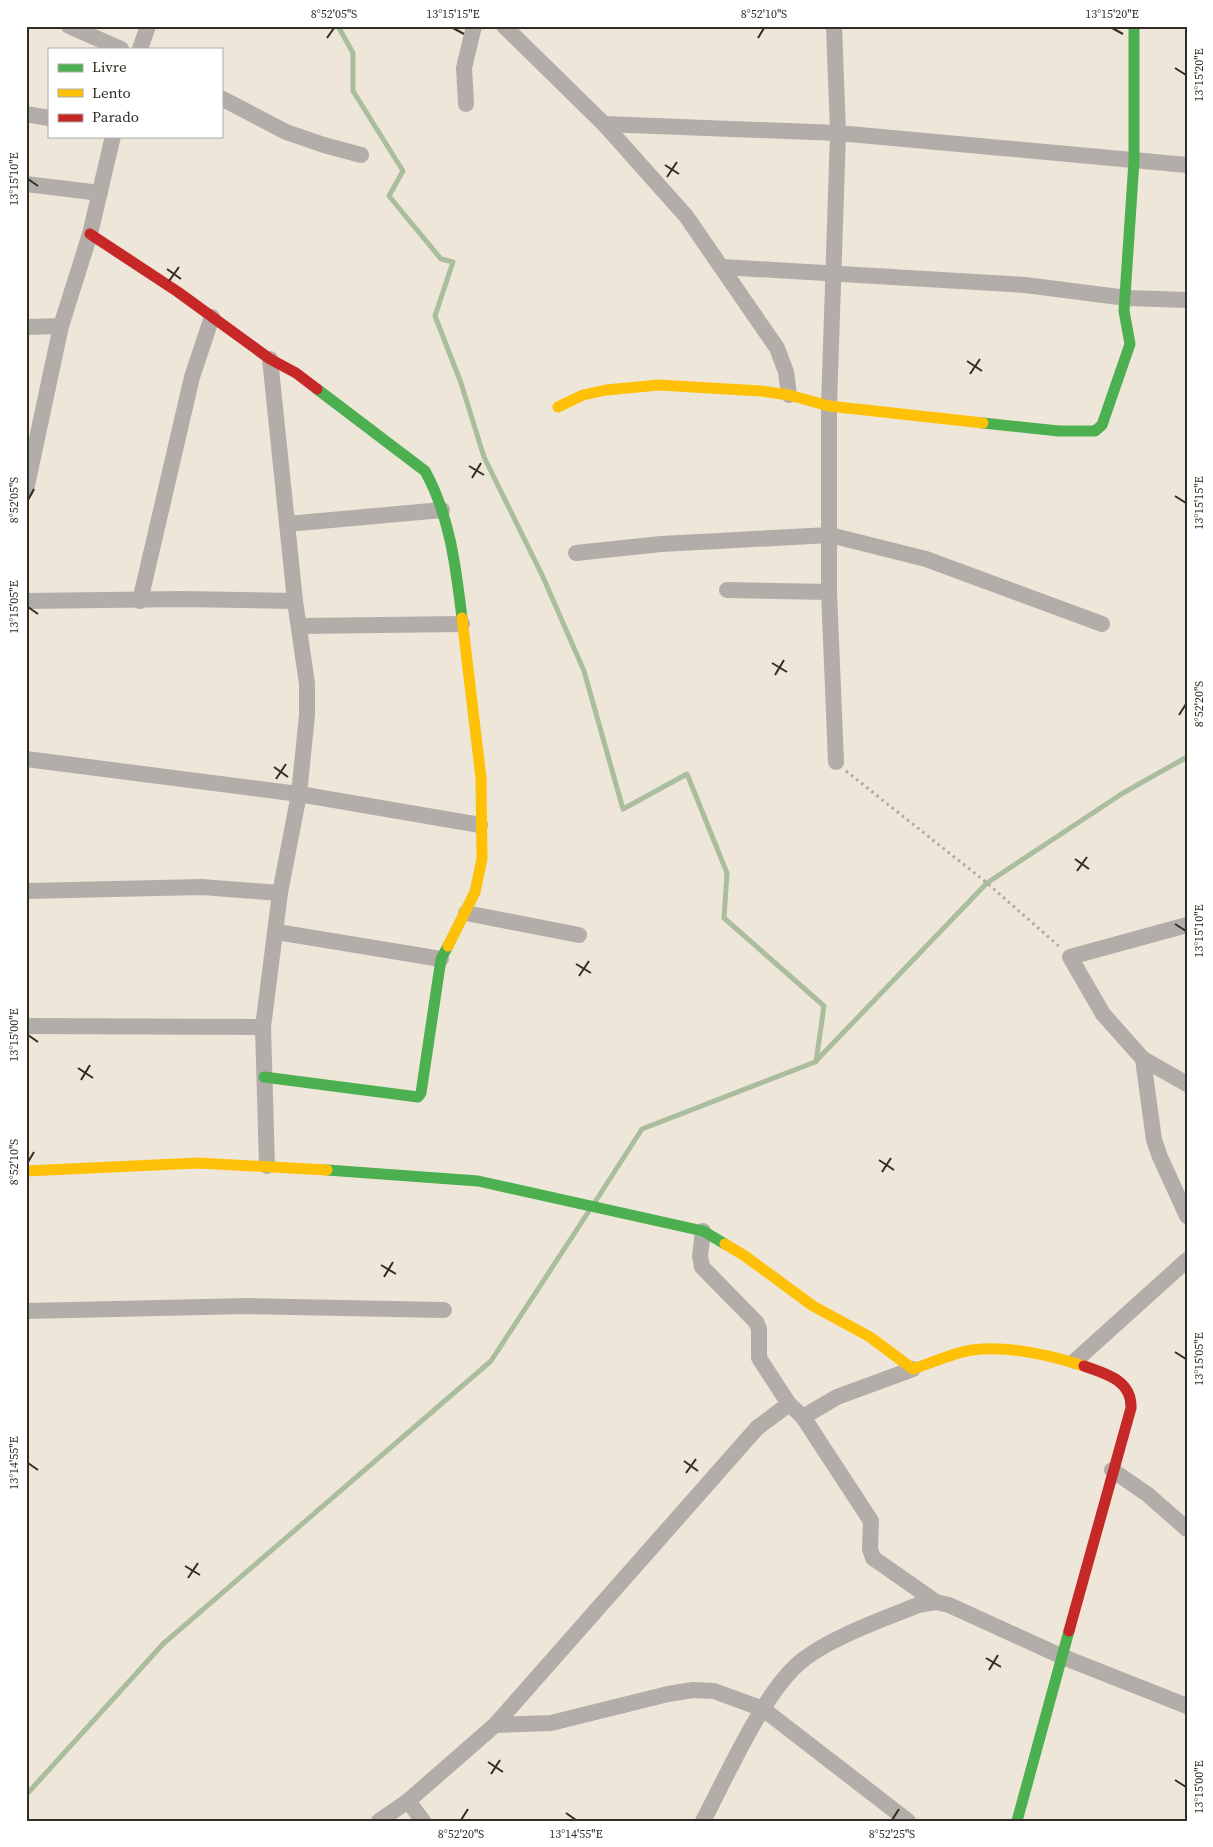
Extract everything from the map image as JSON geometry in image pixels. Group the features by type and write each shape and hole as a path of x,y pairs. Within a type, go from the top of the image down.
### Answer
{"street":[{"path":"69,26 119,48"},
{"path":"140,48 148,26"},
{"path":"466,104 464,68 474,26"},
{"path":"504,26 604,124 686,216 723,267 777,348 786,372 789,396"},
{"path":"834,26 838,133 829,406 829,592 836,762"},
{"path":"558,408 583,395 660,385 761,391 829,406 1059,431 1095,431 1102,425 1130,344 1130,332 1125,318 1134,161 1134,26"},
{"path":"222,99 286,132 360,155"},
{"path":"26,114 48,118"},
{"path":"604,124 838,133 1187,165"},
{"path":"26,490 29,465 61,326 90,234 113,138"},
{"path":"26,184 100,193"},
{"path":"90,234 121,252 270,359 296,373 425,470 434,487 442,510 455,561 481,778 480,825 482,859 475,892 442,959 421,1093 418,1097 264,1077"},
{"path":"723,267 832,272 1024,285 1127,298 1187,300"},
{"path":"140,601 192,377 212,317"},
{"path":"26,327 61,326"},
{"path":"267,1166 263,1027 277,932 280,893 299,794 307,715 307,684 295,601 270,359"},
{"path":"288,524 442,510"},
{"path":"576,553 661,544 830,535 926,559 1102,624"},
{"path":"727,590 829,592"},
{"path":"26,601 295,601"},
{"path":"300,626 462,624"},
{"path":"26,759 299,794 480,825"},
{"path":"26,891 202,887 280,893"},
{"path":"466,913 579,935"},
{"path":"1187,925 1070,957 1103,1014 1143,1059 1187,1084"},
{"path":"277,932 442,959"},
{"path":"26,1026 263,1027"},
{"path":"1143,1059 1154,1140 1187,1216"},
{"path":"26,1171 198,1163 478,1181 703,1231 745,1256 813,1306 870,1338 913,1369"},
{"path":"703,1231 700,1256 702,1267 756,1322 759,1328 759,1358 789,1404 803,1417 870,1521 870,1549 873,1558 936,1602 949,1605 1063,1657 1187,1706"},
{"path":"1075,1361 1187,1260"},
{"path":"26,1311 248,1306 444,1310"},
{"path":"803,1417 837,1397 972,1350 992,1349 1075,1361 1122,1382 1131,1393 1131,1408 1112,1470 1063,1657 1017,1821"},
{"path":"379,1821 408,1801 495,1725 757,1428 789,1404"},
{"path":"1112,1470 1146,1494 1187,1529"},
{"path":"703,1821 763,1709 795,1666 817,1650 918,1605 936,1602"},
{"path":"495,1725 551,1723 668,1694 693,1690 714,1691 763,1709 908,1821"},
{"path":"408,1801 423,1821"}],"path":[{"path":"836,762 987,883 1070,957"}],"waterway":[{"path":"338,26 353,53 353,91 403,171 389,196 441,259 453,262 435,316 461,383 484,457 543,577 584,671 623,809 687,774 727,873 724,918 824,1006 816,1062"},
{"path":"595,1202 642,1129 815,1062 987,883 1123,793 1187,757"},
{"path":"26,1795 163,1644 491,1361 589,1211"}],"traffic: fast":[{"path":"983,423 1059,431 1095,431 1102,425 1130,344 1124,311 1134,161 1134,26"},
{"path":"317,389 425,471 434,488 451,543 462,618"},
{"path":"264,1077 418,1097 421,1093 441,959 448,946"},
{"path":"327,1170 478,1181 703,1231 725,1244"},
{"path":"1017,1821 1069,1631"}],"traffic: slow":[{"path":"558,407 583,395 606,390 659,385 761,391 789,395 829,406 983,423"},
{"path":"448,946 475,892 482,859 481,778 462,618"},
{"path":"26,1171 198,1163 327,1170"},
{"path":"725,1244 745,1256 813,1306 870,1337 913,1369 957,1353 986,1349 1029,1352 1084,1366"}],"traffic: jam":[{"path":"90,234 178,292 270,359 296,373 317,389"},
{"path":"1069,1631 1131,1408 1130,1398 1122,1385 1109,1375 1084,1366"}]}
